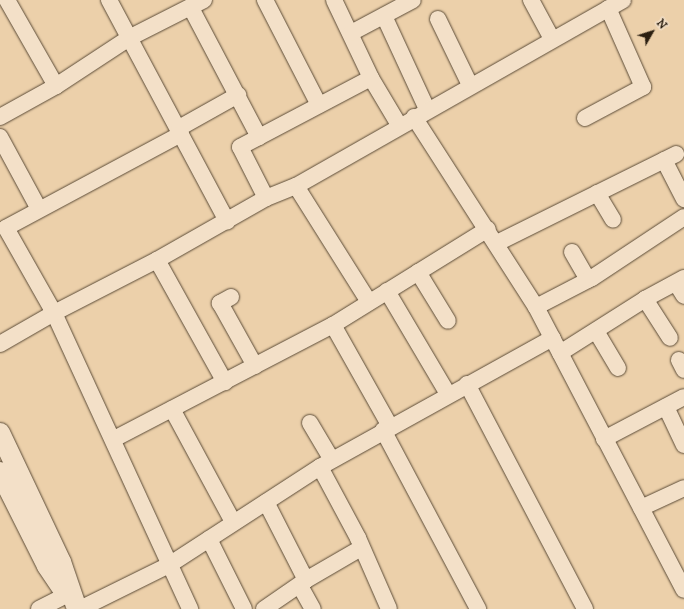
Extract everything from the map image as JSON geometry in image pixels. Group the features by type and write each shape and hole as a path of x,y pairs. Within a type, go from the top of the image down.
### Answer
{"street":[{"path":"7,0 56,86"},
{"path":"109,0 227,221"},
{"path":"265,0 319,105"},
{"path":"334,0 370,78 399,125"},
{"path":"350,33 413,0"},
{"path":"531,0 552,39"},
{"path":"0,344 54,313 157,260 266,198 296,186 399,125 623,0"},
{"path":"0,117 56,86 129,38 198,4 238,95 259,137"},
{"path":"585,118 643,87 608,8"},
{"path":"384,16 421,113 496,243 536,307 684,590"},
{"path":"438,19 470,85"},
{"path":"266,198 240,147 370,78"},
{"path":"190,609 114,440 54,313 6,228 180,131 238,95"},
{"path":"0,137 39,209"},
{"path":"496,243 670,157 684,199"},
{"path":"296,186 370,302"},
{"path":"597,193 613,220"},
{"path":"536,307 588,280 684,218"},
{"path":"114,440 333,325 488,229"},
{"path":"572,252 588,280"},
{"path":"157,260 225,382"},
{"path":"418,272 448,321"},
{"path":"560,353 645,299 681,286"},
{"path":"387,291 448,394"},
{"path":"231,297 220,303 255,366"},
{"path":"645,299 670,338"},
{"path":"333,325 387,428 478,609"},
{"path":"596,331 618,368"},
{"path":"39,609 75,605 169,565 326,463 448,394 553,338"},
{"path":"467,384 585,609"},
{"path":"604,439 684,397"},
{"path":"666,407 684,445"},
{"path":"172,409 233,522"},
{"path":"310,423 361,548 389,609"},
{"path":"0,434 62,562 75,605"},
{"path":"0,472 47,566 75,605"},
{"path":"641,508 684,488"},
{"path":"266,502 303,583 313,609"},
{"path":"209,539 244,609"},
{"path":"266,608 303,583 361,548"}]}
